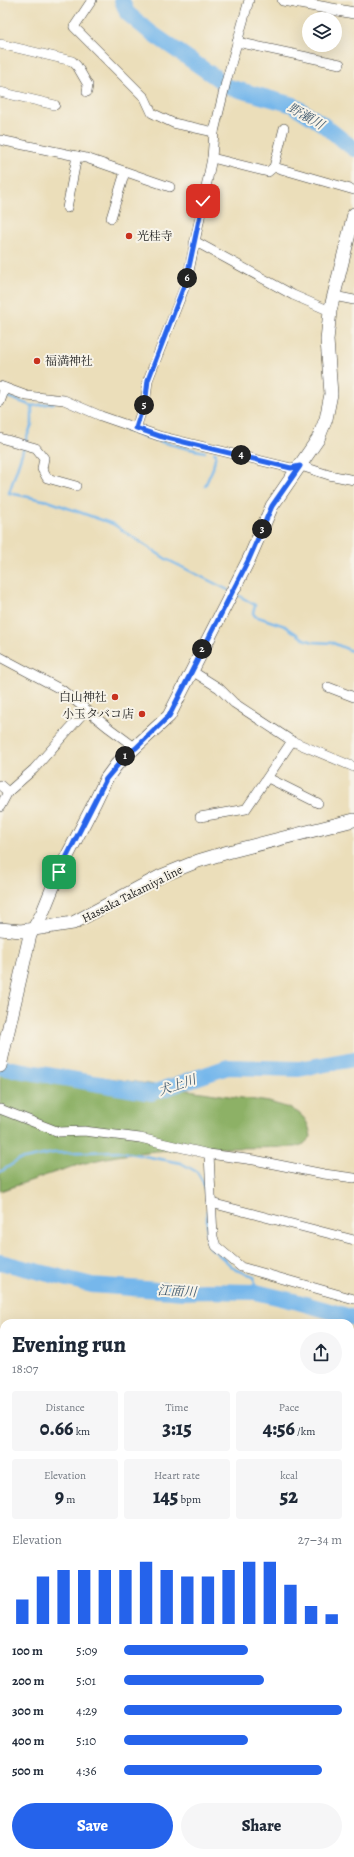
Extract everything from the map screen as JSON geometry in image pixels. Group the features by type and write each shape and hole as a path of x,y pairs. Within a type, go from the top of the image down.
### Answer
{"main road":[{"path":"0,1066 27,943 42,914 59,872 106,779 127,754 136,748 169,716 249,559 272,506 318,439 326,420 331,394 327,340 330,311 354,214"},
{"name":"Hassaka Takamiya line","path":"0,929 22,931 73,923 161,876 198,861 354,820"}],"street":[{"path":"92,0 74,27 146,98 152,113 173,123 214,132"},
{"path":"136,428 146,397 148,380 183,293 212,158 214,132 249,0"},
{"path":"283,0 354,13"},
{"path":"237,42 340,64"},
{"path":"0,44 72,61 77,66 88,84 87,92"},
{"path":"0,92 55,105"},
{"path":"212,158 268,172 274,167 284,128"},
{"path":"0,140 86,158 170,187"},
{"path":"67,208 77,156"},
{"path":"274,167 354,190"},
{"path":"111,218 125,172"},
{"path":"194,243 198,243 293,296 330,311"},
{"path":"334,296 354,300"},
{"path":"2,393 64,400 101,416 127,423 136,428 159,436 291,468 300,466 328,475 354,480"},
{"path":"0,438 36,448 41,452 44,458 42,469 47,478 76,486"},
{"path":"0,657 62,690 136,748"},
{"path":"192,671 219,688 234,703 292,741 354,767"},
{"path":"328,687 354,697"},
{"path":"0,807 8,792 34,769 86,710"},
{"path":"200,818 246,809 292,741"},
{"path":"268,778 318,804"},
{"path":"0,785 8,792"},
{"path":"0,1109 59,1132 84,1131 140,1138 209,1154 254,1160 324,1174 354,1178"},
{"path":"209,1154 213,1237 216,1246 241,1267 354,1299"},
{"path":"212,1203 354,1240"}],"green space":[{"path":"0,1062 269,1102 291,1109 302,1116 309,1128 311,1137 304,1144 296,1147 168,1150 118,1156 69,1168 0,1191"}],"waterway":[{"name":"野瀬川","path":"122,0 127,13 150,32 221,81"},
{"name":"野瀬川","path":"229,87 293,105 321,123 354,149"},
{"path":"5,396 32,406 54,403"},
{"path":"25,442 32,424 32,406"},
{"path":"122,428 142,436 184,448 205,452"},
{"path":"24,447 9,493 48,501 113,524 166,559 228,590"},
{"path":"205,486 213,468 216,453 214,453"},
{"path":"236,594 255,605 253,613 255,616 285,626 304,639 313,642 333,643 354,652"},
{"name":"犬上川","path":"0,1067 152,1093 228,1067 299,1069 354,1059"},
{"path":"0,1172 19,1160 53,1153 118,1151 181,1163 197,1172 203,1182 207,1198"},
{"path":"207,1211 207,1237 210,1247 236,1270 254,1276 256,1292"},
{"name":"江面川","path":"0,1262 92,1285 184,1292 256,1292 354,1318"}],"place":[{"name":"光桂寺","path":"129,236"},
{"name":"福満神社","path":"37,361"},
{"name":"白山神社","path":"115,697"},
{"name":"小玉タバコ店","path":"142,714"}],"route":[{"path":"59,872 106,779 117,764 169,716 249,559 272,506 300,466 291,468 159,436 136,428 144,406 148,380 164,337 181,299 203,201"}]}
